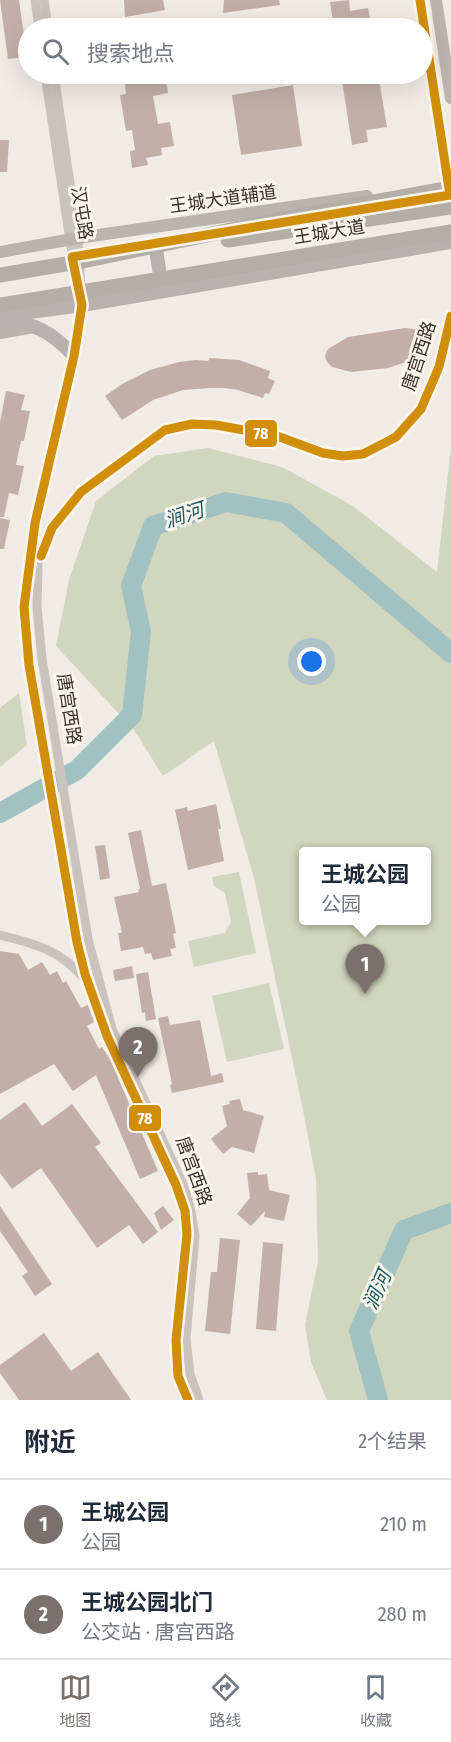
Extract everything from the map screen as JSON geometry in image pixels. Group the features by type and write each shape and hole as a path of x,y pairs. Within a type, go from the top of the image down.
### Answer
{"highway":[{"path":"0,273 292,217 450,190"},
{"name":"王城大道","path":"0,279 78,258 451,207"},
{"name":"王城大道","path":"0,305 451,232"}],"main road":[{"path":"420,0 423,18"},
{"path":"436,0 451,98"},
{"path":"78,258 352,211 450,190 433,82"},
{"path":"352,211 410,190"},
{"name":"王城大道辅道","path":"0,252 410,190 450,190"},
{"path":"0,318 451,242"},
{"path":"155,243 162,290"},
{"path":"0,318 38,326 59,340 74,356"},
{"path":"0,333 38,326"}],"street":[{"path":"35,0 38,18"},
{"path":"44,0 47,18"},
{"name":"汉屯路","path":"47,84 78,258 82,305"},
{"name":"汉屯路","path":"55,84 74,239"},
{"name":"唐宫西路","path":"82,305 74,356 33,536 24,607 29,665 85,980 105,1033 177,1185 185,1211 187,1234 176,1340 178,1376 188,1400"},
{"name":"唐宫西路","path":"199,1400 190,1374 186,1338 195,1236 191,1211 183,1184 112,1029 88,939 42,659 37,607 38,563 52,528 81,492 165,430 192,424 216,425 277,436 323,453 343,456 363,454 396,437 421,409 439,367 451,316"},
{"path":"0,935 41,945 70,962 85,980 98,979"}],"green space":[{"path":"451,447 451,1400 327,1400 311,1362 305,1325 318,1261 316,1179 254,878 214,741 163,776 134,730 56,646 69,580 96,501 154,456 208,448 282,467 353,506 437,572"},
{"path":"19,693 27,745 0,767 0,708"},
{"path":"239,872 256,953 194,967 188,941 225,933 231,922 225,893 214,886 212,877"},
{"path":"269,983 284,1049 227,1062 212,996"}],"building":[{"path":"0,0 19,0 22,18 18,18 18,58 8,59"},
{"path":"124,0 163,0 165,10 125,17"},
{"path":"224,0 279,0 280,5 223,13"},
{"path":"349,0 350,11 368,8 370,18 332,18 330,2"},
{"path":"125,84 167,84 168,93 153,96 158,124 170,122 174,146 161,148 162,155 146,158 148,165 132,168 130,151 135,150 132,130 126,131 120,95 126,94"},
{"path":"343,84 380,84 387,127 366,130 368,142 352,145"},
{"path":"293,85 302,146 241,155 232,95"},
{"path":"0,140 9,140 7,172 0,172"},
{"path":"405,328 422,330 429,334 430,346 426,353 418,358 388,368 351,372 332,367 327,362 325,356 328,349 348,337"},
{"path":"210,358 239,360 270,371 268,378 275,381 269,394 265,393 263,398 225,388 183,390 153,400 122,420 105,396 122,384 150,370 179,362 208,361"},
{"path":"6,391 25,395 21,410 30,411 16,465 24,466 18,495 9,493 4,517 0,517 0,422"},
{"path":"0,518 10,520 4,549 0,549"},
{"path":"216,804 224,861 188,870 175,810 187,807 188,811"},
{"path":"141,830 152,886 166,883 176,933 173,934 176,948 170,949 172,956 153,960 151,953 145,954 143,947 121,951 118,933 122,933 114,897 139,892 128,833"},
{"path":"105,845 110,878 100,880 95,846"},
{"path":"0,951 19,954 28,970 42,962 50,975 57,971 63,983 66,981 81,1008 88,1005 94,1022 87,1026 99,1049 102,1047 110,1059 158,1171 140,1179 96,1075 73,1091 54,1064 0,1094"},
{"path":"132,966 134,978 115,981 113,970"},
{"path":"148,972 156,1019 146,1021 145,1012 142,1013 136,974"},
{"path":"168,1016 170,1025 200,1020 211,1076 222,1073 224,1082 172,1093 158,1018"},
{"path":"240,1099 243,1110 264,1116 254,1153 232,1147 223,1154 211,1139 227,1126 222,1106 230,1104 229,1101"},
{"path":"25,1102 42,1126 72,1104 101,1143 95,1147 158,1232 143,1244 129,1225 97,1248 41,1168 12,1189 0,1173 0,1120"},
{"path":"258,1172 258,1175 267,1174 269,1190 290,1195 284,1221 264,1217 265,1211 251,1226 237,1214 250,1198 247,1173"},
{"path":"0,1206 52,1284 35,1296 22,1276 28,1272 0,1231"},
{"path":"163,1206 174,1220 161,1230 154,1213"},
{"path":"220,1238 240,1240 230,1334 205,1331 211,1272 217,1272"},
{"path":"263,1242 283,1244 276,1331 256,1329"},
{"path":"44,1333 71,1371 98,1352 131,1400 19,1400 0,1373 0,1365"}],"waterway":[{"name":"涧河","path":"0,813 77,770 132,715 141,632 131,586 153,526 226,502 286,513 451,653"},
{"name":"涧河","path":"378,1400 359,1331 404,1230 451,1213"}],"transit line":[{"name":"78","path":"420,0 423,18"},
{"name":"78","path":"188,1400 178,1376 176,1340 187,1234 185,1211 176,1185 107,1036 85,974 77,942 29,665 24,607 35,523 74,356 82,305 72,257 450,195 433,84"},
{"name":"78","path":"41,556 52,528 81,492 165,430 192,424 216,425 277,436 323,453 343,456 363,454 396,437 421,409 439,367 451,316"}],"place":[{"name":"王城公园","path":"365,994"},
{"name":"王城公园北门","path":"138,1077"}]}
